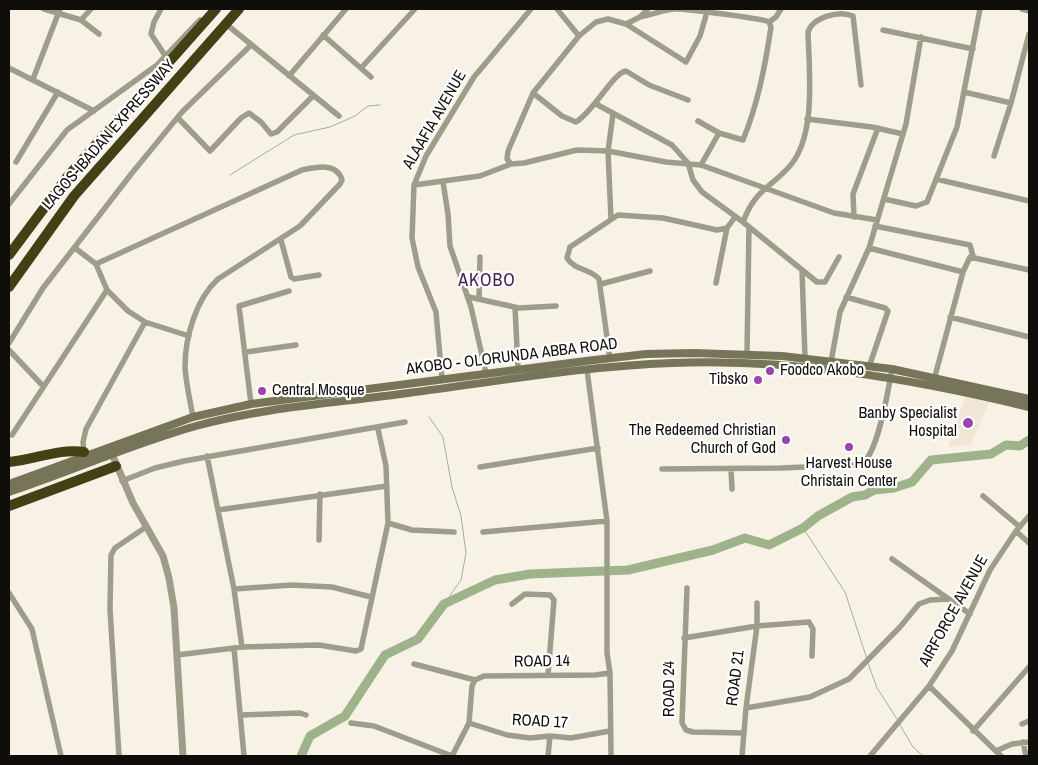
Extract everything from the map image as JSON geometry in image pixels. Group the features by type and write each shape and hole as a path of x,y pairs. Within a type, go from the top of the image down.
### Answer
{"highway":[{"name":"LAGOS-IBADAN EXPRESSWAY","path":"9,255 68,176 216,9"},
{"name":"LAGOS-IBADAN EXPRESSWAY","path":"9,287 74,196 239,9"},
{"path":"9,462 75,450 88,453"},
{"path":"9,506 116,466"}],"main road":[{"name":"AKOBO - OLORUNDA ABBA ROAD","path":"9,484 88,453 193,417 239,406 518,369 664,354 748,354 805,358 935,376 1029,399"},
{"path":"766,355 766,364"},
{"name":"AKOBO - OLORUNDA ABBA ROAD","path":"9,492 112,454 196,426 241,416 587,370 673,363 766,364 890,379 969,392 1029,406"},
{"path":"497,372 498,381"},
{"path":"239,406 241,416"}],"street":[{"path":"44,9 59,11 81,20 99,34"},
{"path":"81,20 91,9"},
{"path":"161,9 154,22 151,34 166,57"},
{"path":"9,204 12,196 67,130 166,57 210,9"},
{"path":"289,76 346,9"},
{"path":"361,68 415,9"},
{"name":"ALAAFIA AVENUE","path":"442,379 436,312 418,267 412,238 414,185 426,156 474,77 532,9"},
{"path":"557,9 579,36"},
{"path":"640,17 648,9"},
{"path":"626,24 640,17 675,9 707,12 738,18 760,18 769,22 771,27 763,78 756,109 743,140 719,133 698,120"},
{"path":"769,22 776,17 781,9"},
{"path":"884,199 916,206 927,202 953,138 980,9"},
{"path":"1022,9 1029,11"},
{"path":"34,79 59,11"},
{"path":"743,222 751,203 794,160 804,138 809,75 808,32 810,26 816,20 837,11 854,16 860,85"},
{"path":"511,164 507,159 508,151 533,93 579,36 596,22 608,19 626,24 678,59 686,62 700,36 707,12"},
{"path":"226,24 338,116"},
{"path":"883,30 973,49"},
{"path":"994,156 1011,103 1029,34"},
{"path":"323,35 371,77"},
{"path":"831,362 840,312 869,248 892,165 903,134 920,37"},
{"path":"9,343 43,288 132,172 179,119 182,112 251,45"},
{"path":"9,69 34,79 94,111"},
{"path":"533,93 562,116 576,122 596,104 616,76 626,71 649,85 688,100"},
{"path":"16,162 58,92"},
{"path":"964,92 1011,103"},
{"path":"179,119 210,151 241,118 249,113 261,122 271,134 277,132 313,96"},
{"path":"596,104 672,145 688,164 693,180 702,192 750,227 802,270 822,283 839,257"},
{"path":"611,219 607,181 608,151 613,114"},
{"path":"807,119 878,128 903,134"},
{"path":"854,217 853,194 878,128"},
{"path":"701,165 719,133"},
{"path":"414,185 480,176 511,164 524,163 577,150 608,151 666,162 701,165 834,213 970,245 973,256"},
{"path":"96,264 296,172 320,166 336,171 342,180 300,226 218,279 207,290 189,336 185,367 193,417"},
{"path":"936,179 1029,201"},
{"path":"442,182 448,214 450,246 469,297 486,373"},
{"path":"610,359 601,284 595,274 578,269 567,258 570,247 618,215 636,215 717,230 727,228"},
{"path":"716,283 727,228 736,217"},
{"path":"748,354 750,227"},
{"path":"281,240 291,277 294,279 319,275"},
{"path":"75,248 96,264 107,290 128,311 145,322 189,336"},
{"path":"869,248 963,272"},
{"path":"479,298 480,256"},
{"path":"935,376 950,317 968,259 973,256 1029,270"},
{"path":"802,270 805,358"},
{"path":"601,284 650,271"},
{"path":"12,435 107,290"},
{"path":"251,404 239,306 289,291"},
{"path":"469,297 526,309 556,306"},
{"path":"846,297 885,308 888,311 869,367"},
{"path":"515,307 518,369"},
{"path":"950,317 1029,337"},
{"path":"88,453 82,442 86,429 145,322"},
{"path":"246,352 296,345"},
{"path":"9,350 43,386"},
{"path":"662,469 854,465 864,461 869,456 881,420 892,369"},
{"path":"587,370 607,521 606,653 610,673 611,756"},
{"path":"122,481 168,464 378,429 405,422"},
{"path":"177,655 242,647 319,645 356,651 361,648 388,523 386,466 378,429"},
{"path":"480,467 598,448"},
{"path":"112,454 122,481 163,556 169,578 177,655 182,756"},
{"path":"207,456 234,589 242,647"},
{"path":"731,469 732,489"},
{"path":"218,510 387,486"},
{"path":"319,540 320,494"},
{"path":"983,496 1018,529 1029,543"},
{"name":"AIRFORCE AVENUE","path":"870,756 929,686 952,650 990,570 1029,516"},
{"path":"483,532 607,521"},
{"path":"388,523 412,530 454,532"},
{"path":"119,756 110,609 111,555 116,548 146,527"},
{"path":"892,559 970,614"},
{"path":"234,589 292,585 332,587 371,597"},
{"name":"ROAD 24","path":"686,588 682,723 686,730 693,732 744,733"},
{"path":"9,594 32,628 61,756"},
{"path":"512,604 525,594 550,595 554,600 548,675"},
{"path":"746,708 810,697 849,679 900,627 919,604 930,600 948,599"},
{"name":"ROAD 21","path":"742,756 746,708 757,626 757,603"},
{"path":"684,638 757,626 809,622 813,629 812,656"},
{"path":"234,648 236,684 242,715 244,756"},
{"path":"351,723 374,726 452,756 469,723 472,686 475,680 414,664"},
{"path":"973,730 1029,667"},
{"name":"ROAD 14","path":"475,680 484,676 610,673"},
{"path":"929,686 1001,756"},
{"path":"242,715 300,712 306,715"},
{"path":"1022,724 1029,721"},
{"name":"ROAD 17","path":"469,723 507,735 530,738 550,736 571,738 610,731"},
{"path":"548,756 550,736"},
{"path":"996,751 1026,742 1026,756"}],"shaded area":[{"name":"Banby Specialist Hospital","path":"967,392 989,398 989,402 971,444 948,447"}],"waterway":[{"path":"230,175 294,135 330,127 355,116 368,106 380,105"},
{"path":"429,417 443,437 452,487 461,516 466,553 461,580 444,604"},
{"path":"301,756 310,736 345,716 385,655 418,639 444,604 495,580 530,574 628,570 713,550 745,538 769,545 803,528 818,516 852,497 912,482 931,460 991,454 1006,445 1020,446 1029,440"},
{"path":"803,528 845,592 867,659"},
{"path":"868,663 877,688 897,719"},
{"path":"900,725 913,747 923,756"}],"place":[{"name":"Foodco Akobo","path":"770,371"},
{"name":"Tibsko","path":"758,380"},
{"name":"Central Mosque","path":"262,391"},
{"name":"Banby Specialist Hospital","path":"968,423"},
{"name":"The Redeemed Christian Church of God","path":"786,440"},
{"name":"Harvest House Christain Center","path":"849,447"}],"district":[{"name":"AKOBO","path":"487,281"}]}
